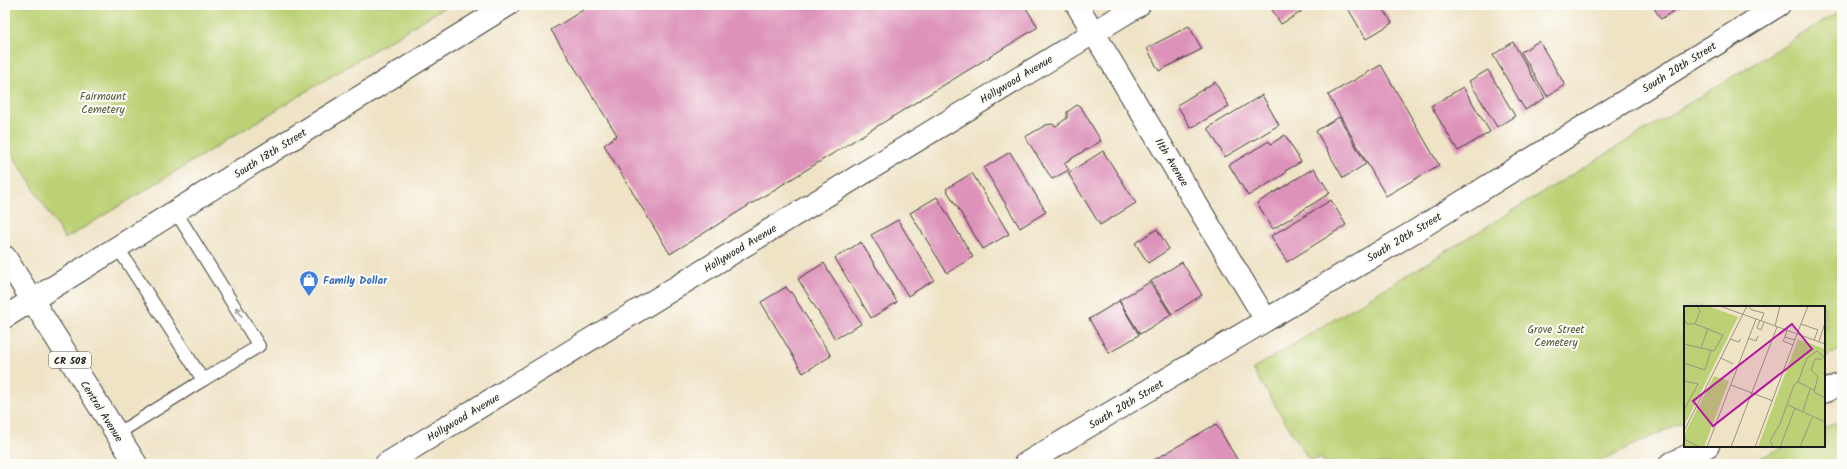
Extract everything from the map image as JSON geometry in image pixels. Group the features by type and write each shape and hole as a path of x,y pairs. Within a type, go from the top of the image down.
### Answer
{"street":[{"name":"South 18th Street","path":"5,317 508,5"},
{"name":"11th Avenue","path":"1077,5 1266,320"},
{"name":"Hollywood Avenue","path":"386,464 1138,5"},
{"name":"South 20th Street","path":"1025,464 1424,225 1779,5"},
{"name":"Central Avenue","path":"5,257 136,464"},
{"path":"1825,392 1842,383"},
{"path":"1670,464 1706,447"}],"lane":[{"path":"117,434 259,346 176,212"},
{"path":"118,248 203,380"}],"green space":[{"name":"Fairmount Cemetery","path":"5,5 448,5 65,239 5,142"},
{"name":"Grove Street Cemetery","path":"1842,10 1842,349 1825,357 1825,306 1684,306 1684,421 1593,464 1325,464 1322,458 1309,460 1253,369"},
{"path":"1842,420 1842,464 1747,464 1784,447 1825,447 1825,428"}],"building":[{"path":"591,5 1024,5 1038,27 670,254 604,145 617,135 551,30"},
{"path":"1269,5 1297,5 1301,12 1281,24"},
{"path":"1346,5 1381,5 1392,23 1366,39"},
{"path":"1652,5 1683,5 1661,19"},
{"path":"1189,26 1202,49 1159,71 1147,48"},
{"path":"1539,41 1565,85 1547,96 1521,52"},
{"path":"1513,42 1545,98 1525,110 1493,55"},
{"path":"1381,65 1439,165 1386,196 1328,95"},
{"path":"1488,70 1515,116 1497,127 1469,81"},
{"path":"1215,82 1229,106 1191,128 1177,105"},
{"path":"1463,87 1490,132 1458,151 1431,106"},
{"path":"1262,95 1279,125 1225,157 1208,128"},
{"path":"1077,105 1081,107 1101,141 1064,163 1069,170 1052,179 1025,137 1046,125 1052,124 1056,126 1067,118 1067,112"},
{"path":"1339,117 1366,164 1343,178 1316,131"},
{"path":"1285,135 1301,162 1248,196 1229,165 1269,141 1271,144"},
{"path":"1103,151 1136,203 1100,225 1068,173"},
{"path":"1010,152 1046,212 1020,228 984,168"},
{"path":"1314,168 1330,193 1273,229 1257,203"},
{"path":"972,173 1009,234 983,249 946,189"},
{"path":"937,197 973,257 947,273 910,213"},
{"path":"1331,200 1346,225 1287,262 1271,236"},
{"path":"898,220 934,280 908,296 871,235"},
{"path":"1157,229 1169,249 1148,263 1135,243"},
{"path":"861,242 897,302 871,318 835,258"},
{"path":"1182,262 1202,295 1172,314 1151,281"},
{"path":"824,263 861,324 835,339 798,279"},
{"path":"1150,282 1171,315 1140,334 1119,300"},
{"path":"786,287 790,293 791,292 831,356 803,373 761,302"},
{"path":"1119,301 1139,335 1109,353 1089,319"},
{"path":"1216,424 1238,461 1233,464 1147,464"}],"place":[{"name":"Family Dollar","path":"309,297"}]}
